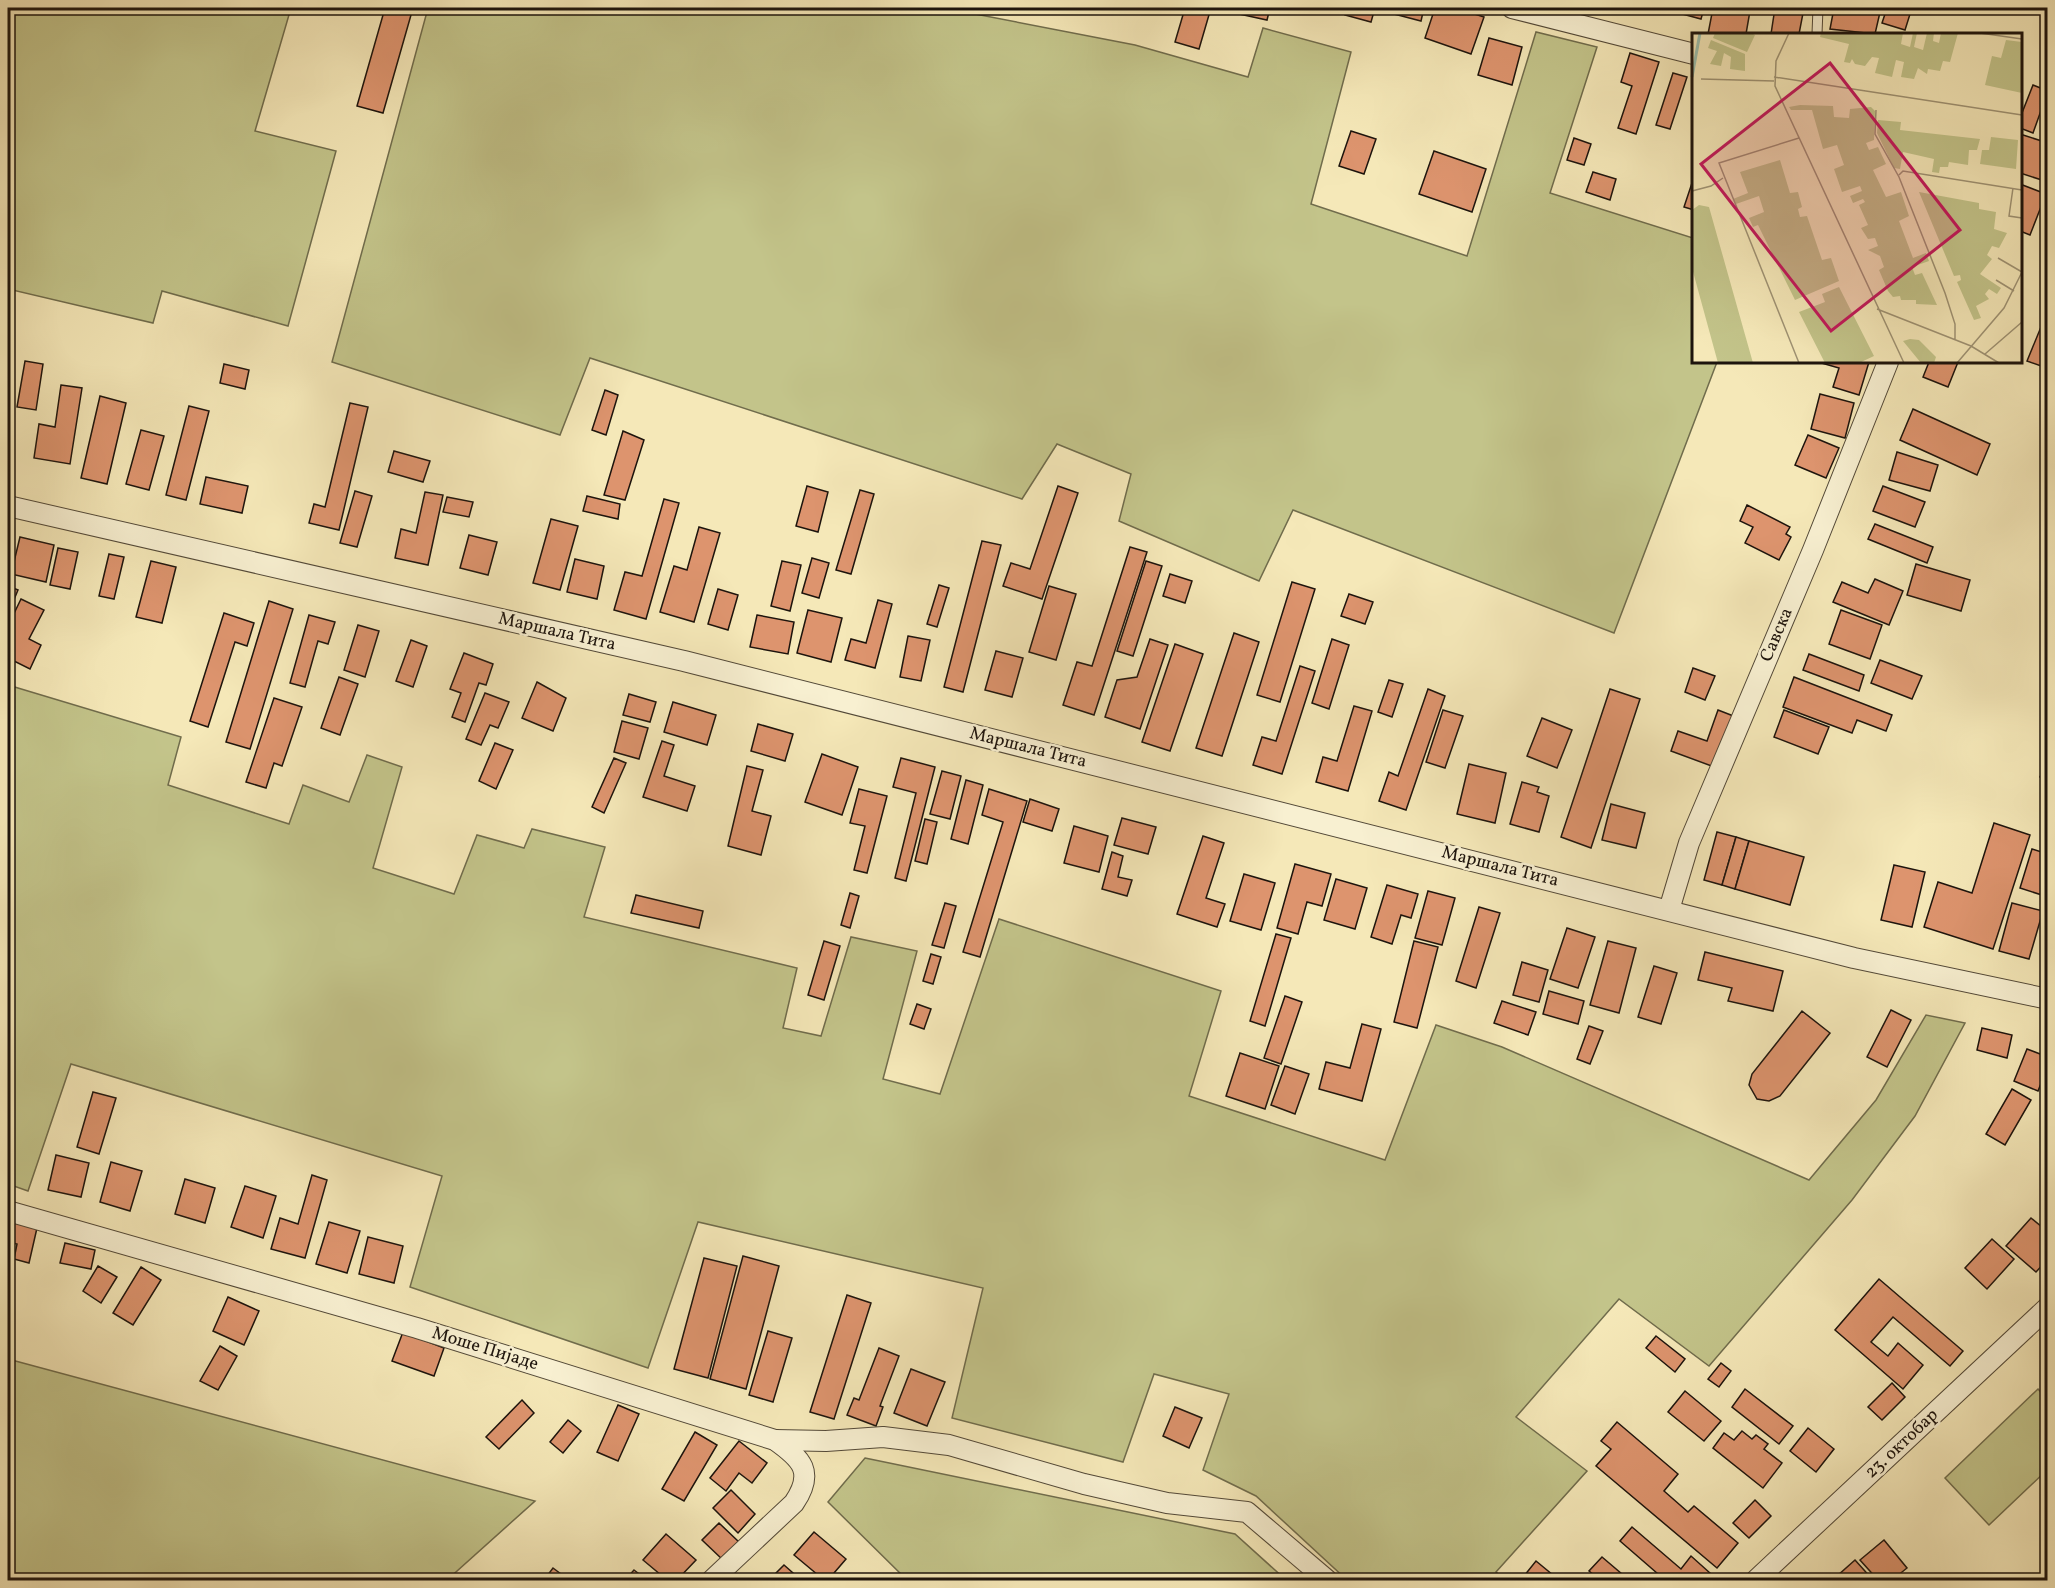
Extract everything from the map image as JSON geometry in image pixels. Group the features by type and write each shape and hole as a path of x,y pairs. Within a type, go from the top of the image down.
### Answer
{"street":[{"path":"1512,8 1692,53"},
{"name":"Савска","path":"1669,910 1689,843 1809,561 1888,363"},
{"name":"Маршала Тита","path":"8,506 684,661 1854,958 2048,999"},
{"name":"Моше Пијаде","path":"8,1211 417,1328 775,1440 798,1456 806,1479 801,1492 794,1503 712,1581"},
{"name":"23. октобар","path":"1756,1581 2048,1307"},
{"path":"775,1440 826,1441 883,1437 950,1445 1084,1484 1157,1501 1247,1512 1327,1581"}],"lane":[{"path":"1817,33 1818,8"}],"green space":[{"path":"8,8 291,8 255,131 336,151 288,326 162,291 153,323 8,289"},
{"path":"428,8 944,8 1135,45 1248,77 1263,28 1351,52 1311,204 1467,256 1536,32 1597,47 1550,193 1692,238 1692,363 1717,363 1614,633 1293,510 1259,581 1119,521 1131,474 1057,444 1022,499 590,358 560,435 332,362"},
{"path":"8,685 181,737 168,785 289,824 303,785 349,802 367,755 402,767 373,868 454,894 477,835 524,848 532,829 605,847 584,917 797,968 783,1028 821,1036 851,937 917,951 883,1079 940,1094 999,919 1221,991 1189,1096 1385,1160 1436,1025 1502,1047 1809,1180 1876,1100 1926,1015 1965,1023 1915,1116 1852,1200 1709,1366 1619,1299 1516,1417 1587,1471 1496,1572 1505,1580 1347,1580 1256,1496 1203,1470 1229,1394 1154,1374 1123,1462 952,1418 983,1288 698,1222 648,1368 410,1287 442,1176 71,1064 28,1191 8,1184"},
{"path":"8,1359 535,1501 447,1580 8,1580"},
{"path":"2038,1389 2047,1399 2047,1470 1989,1525 1945,1478"},
{"path":"865,1458 1235,1534 1286,1580 907,1580 828,1502"}],"building":[{"path":"385,8 413,8 383,113 357,106"},
{"path":"1185,8 1211,8 1199,49 1175,42"},
{"path":"1241,8 1270,8 1267,20 1239,14"},
{"path":"1347,8 1375,8 1371,22 1345,15"},
{"path":"1391,8 1424,8 1421,21 1390,13"},
{"path":"1435,8 1456,8 1484,17 1471,54 1425,38"},
{"path":"1629,8 1656,8 1654,14"},
{"path":"1671,8 1704,8 1701,19 1671,11"},
{"path":"1713,8 1750,11 1746,33 1708,33"},
{"path":"1775,8 1804,8 1799,33 1771,33"},
{"path":"1834,8 1881,8 1875,33 1830,29"},
{"path":"1887,8 1911,11 1905,30 1882,23"},
{"path":"1489,38 1522,47 1512,85 1478,75"},
{"path":"1630,53 1659,62 1636,134 1618,128 1632,86 1621,82"},
{"path":"1673,73 1687,77 1670,129 1656,125"},
{"path":"2033,85 2048,91 2033,133 2022,129 2022,113"},
{"path":"1351,131 1376,139 1364,174 1339,166"},
{"path":"2022,135 2048,143 2048,182 2022,174"},
{"path":"1574,138 1591,144 1584,165 1567,160"},
{"path":"1434,151 1486,169 1472,212 1419,194"},
{"path":"1593,172 1616,179 1610,200 1586,192"},
{"path":"1692,183 1692,209 1684,207"},
{"path":"2022,185 2046,194 2030,235 2022,232"},
{"path":"2048,310 2048,366 2047,368 2027,361"},
{"path":"25,361 43,364 36,410 17,407"},
{"path":"1822,363 1869,363 1859,395 1833,387 1839,368"},
{"path":"1929,363 1958,363 1948,387 1923,377"},
{"path":"224,364 249,370 245,389 220,383"},
{"path":"61,385 82,388 70,464 34,458 39,424 55,427"},
{"path":"605,390 618,395 606,435 592,430"},
{"path":"1820,394 1854,403 1845,438 1811,429"},
{"path":"100,396 126,403 107,484 81,478"},
{"path":"350,403 368,407 339,530 309,523 314,504 325,507"},
{"path":"189,406 209,411 186,500 166,495"},
{"path":"1913,409 1990,444 1977,475 1900,440"},
{"path":"141,430 164,436 149,490 126,484"},
{"path":"623,431 644,440 625,500 604,495"},
{"path":"1808,435 1839,448 1826,478 1795,465"},
{"path":"394,451 430,461 423,482 388,472"},
{"path":"1897,452 1938,465 1930,491 1889,480"},
{"path":"206,477 248,486 242,513 200,504"},
{"path":"807,486 828,492 818,532 796,526"},
{"path":"1058,486 1078,493 1042,599 1003,586 1011,563 1030,569"},
{"path":"1883,486 1925,502 1915,527 1873,511"},
{"path":"860,490 874,494 851,574 836,570"},
{"path":"355,491 372,496 357,547 340,543"},
{"path":"425,492 443,495 428,565 395,558 401,529 416,533"},
{"path":"587,496 620,504 618,519 583,511"},
{"path":"447,497 473,502 469,517 443,512"},
{"path":"664,499 679,503 646,619 614,610 625,572 642,576"},
{"path":"1747,505 1790,527 1786,534 1791,537 1779,560 1745,543 1753,527 1740,521"},
{"path":"551,519 578,526 560,590 533,583"},
{"path":"1875,524 1933,547 1927,563 1868,539"},
{"path":"699,527 720,533 694,622 660,612 674,566 687,570"},
{"path":"469,535 497,542 488,575 460,568"},
{"path":"20,537 54,545 46,582 11,574"},
{"path":"982,541 1001,545 963,692 944,687"},
{"path":"1130,547 1147,552 1094,715 1063,705 1077,662 1092,666"},
{"path":"58,548 78,552 70,589 50,585"},
{"path":"109,554 124,557 114,599 99,596"},
{"path":"812,558 829,563 819,598 802,593"},
{"path":"575,559 604,566 597,599 567,592"},
{"path":"151,561 176,567 162,623 136,617"},
{"path":"782,561 801,565 790,611 771,606"},
{"path":"1146,561 1162,566 1133,656 1117,651"},
{"path":"1916,564 1970,580 1961,611 1907,595"},
{"path":"1170,574 1192,581 1185,603 1163,596"},
{"path":"1875,579 1903,591 1889,625 1833,602 1842,582 1868,593"},
{"path":"1292,582 1315,589 1280,702 1257,695"},
{"path":"939,585 949,588 937,627 927,624"},
{"path":"8,586 18,590 8,614"},
{"path":"1049,586 1076,594 1056,660 1029,652"},
{"path":"718,589 738,595 728,630 708,624"},
{"path":"1349,594 1373,602 1365,624 1341,616"},
{"path":"21,599 44,610 29,639 41,645 30,669 8,658 8,626"},
{"path":"878,600 892,604 875,668 845,660 851,639 866,643"},
{"path":"269,601 293,609 250,749 226,742"},
{"path":"808,610 842,618 831,662 797,653"},
{"path":"1841,610 1882,625 1870,659 1829,644"},
{"path":"224,613 254,623 247,646 235,642 208,727 190,721"},
{"path":"309,615 335,622 328,644 318,641 305,687 290,683"},
{"path":"757,615 794,622 788,654 750,647"},
{"path":"358,625 379,631 365,677 344,670"},
{"path":"1234,633 1259,642 1222,756 1196,748"},
{"path":"908,636 930,640 921,681 900,677"},
{"path":"1150,639 1168,645 1140,729 1105,717 1117,680 1137,677"},
{"path":"1332,639 1349,645 1329,709 1312,703"},
{"path":"411,640 427,646 413,687 396,681"},
{"path":"1175,644 1203,654 1170,751 1142,742"},
{"path":"996,651 1023,658 1012,697 985,690"},
{"path":"464,653 493,664 486,685 479,683 465,722 452,717 461,693 450,689"},
{"path":"1809,654 1864,675 1859,691 1803,670"},
{"path":"1880,660 1922,676 1912,699 1871,683"},
{"path":"1300,666 1315,671 1282,774 1253,765 1262,737 1276,741"},
{"path":"1693,668 1715,676 1705,700 1685,692"},
{"path":"339,677 358,684 340,735 321,728"},
{"path":"1794,677 1892,715 1886,731 1857,720 1852,733 1783,707"},
{"path":"1389,680 1403,684 1392,717 1378,712"},
{"path":"537,682 566,698 553,731 522,718"},
{"path":"1428,689 1445,696 1406,810 1379,801 1389,772 1398,776"},
{"path":"1610,689 1640,699 1591,848 1561,837"},
{"path":"485,693 509,702 498,728 490,725 481,745 466,739"},
{"path":"629,694 656,702 650,722 623,715"},
{"path":"274,698 302,707 282,766 274,763 266,788 246,782"},
{"path":"673,702 716,715 707,745 664,732"},
{"path":"1354,706 1372,711 1348,791 1316,782 1323,757 1337,761"},
{"path":"1443,710 1463,716 1445,768 1426,762"},
{"path":"1718,710 1736,717 1717,768 1671,751 1678,731 1707,741"},
{"path":"1784,710 1829,727 1818,754 1774,737"},
{"path":"1542,718 1572,730 1557,768 1527,756"},
{"path":"622,721 648,728 639,759 614,752"},
{"path":"758,724 793,734 785,761 751,751"},
{"path":"662,741 674,745 664,776 695,786 687,811 643,797"},
{"path":"495,743 513,750 496,789 479,781"},
{"path":"822,754 858,767 842,815 805,802"},
{"path":"614,758 626,763 604,813 592,807"},
{"path":"901,758 935,767 906,881 895,878 916,793 893,787"},
{"path":"2048,760 2048,781 2040,777"},
{"path":"1469,764 1506,773 1495,823 1457,814"},
{"path":"747,766 763,770 752,811 771,816 761,855 728,846"},
{"path":"942,771 961,776 950,819 930,814"},
{"path":"966,780 983,785 968,844 951,839"},
{"path":"1522,782 1539,787 1537,792 1549,796 1539,832 1510,824"},
{"path":"859,789 887,796 867,873 854,870 865,826 850,823"},
{"path":"989,789 1027,801 980,957 963,952 1003,822 982,815"},
{"path":"1030,799 1059,809 1052,831 1023,822"},
{"path":"1611,804 1645,813 1636,848 1602,840"},
{"path":"1122,818 1156,827 1148,854 1114,845"},
{"path":"925,819 937,822 927,864 915,861"},
{"path":"1994,823 2030,835 1993,949 1924,927 1938,882 1972,893"},
{"path":"1074,826 1108,836 1099,872 1064,863"},
{"path":"1717,832 1736,837 1722,885 1704,880"},
{"path":"1203,836 1224,843 1206,898 1225,904 1217,927 1177,914"},
{"path":"1736,837 1749,841 1735,889 1722,885"},
{"path":"1749,841 1804,857 1790,905 1735,889"},
{"path":"2032,849 2048,854 2048,887 2045,896 2020,888"},
{"path":"1112,852 1123,856 1118,877 1132,880 1127,896 1102,889"},
{"path":"1295,864 1331,874 1322,906 1307,902 1298,934 1277,928"},
{"path":"1894,865 1925,872 1912,927 1881,920"},
{"path":"1244,874 1275,883 1261,930 1230,921"},
{"path":"1336,879 1367,888 1355,929 1324,920"},
{"path":"1387,885 1418,894 1411,918 1401,915 1392,944 1371,937"},
{"path":"1428,891 1455,898 1442,945 1415,938"},
{"path":"850,893 859,896 850,928 841,925"},
{"path":"636,895 703,911 699,928 631,913"},
{"path":"945,903 956,906 944,948 932,945"},
{"path":"2012,903 2043,911 2029,959 1999,951"},
{"path":"1479,907 1500,913 1476,988 1456,981"},
{"path":"1567,928 1595,937 1578,988 1550,979"},
{"path":"1276,934 1291,938 1265,1026 1250,1021"},
{"path":"824,941 840,946 824,1000 808,995"},
{"path":"1414,941 1438,947 1417,1028 1394,1022"},
{"path":"1608,941 1636,948 1619,1013 1590,1005"},
{"path":"1705,952 1783,971 1773,1011 1728,1001 1732,988 1698,980"},
{"path":"931,954 941,957 933,984 923,981"},
{"path":"1522,962 1548,970 1539,1002 1513,995"},
{"path":"1654,966 1677,973 1661,1024 1638,1017"},
{"path":"1549,991 1584,1001 1578,1024 1543,1014"},
{"path":"1285,996 1302,1002 1281,1064 1264,1058"},
{"path":"1502,1001 1536,1012 1528,1035 1494,1023"},
{"path":"917,1004 931,1009 924,1029 910,1024"},
{"path":"1891,1010 1911,1020 1887,1067 1867,1057"},
{"path":"1802,1011 1830,1033 1780,1096 1769,1101 1757,1099 1749,1085 1752,1074"},
{"path":"1362,1024 1381,1029 1362,1101 1319,1089 1326,1062 1350,1068"},
{"path":"1589,1026 1603,1031 1590,1064 1577,1059"},
{"path":"1982,1028 2012,1035 2007,1058 1977,1050"},
{"path":"2027,1049 2048,1057 2048,1066 2038,1091 2014,1081"},
{"path":"1240,1053 1279,1066 1265,1109 1226,1096"},
{"path":"1285,1066 1309,1074 1295,1114 1271,1105"},
{"path":"2012,1089 2031,1100 2005,1145 1986,1134"},
{"path":"93,1092 116,1098 99,1154 77,1147"},
{"path":"56,1155 89,1163 81,1197 48,1190"},
{"path":"111,1162 142,1171 130,1211 100,1202"},
{"path":"312,1175 327,1180 305,1258 271,1249 280,1218 298,1224"},
{"path":"185,1179 215,1188 205,1223 175,1214"},
{"path":"245,1186 276,1196 263,1238 231,1227"},
{"path":"2031,1218 2048,1232 2048,1259 2036,1272 2006,1246"},
{"path":"8,1220 37,1228 29,1263 14,1259 17,1244 8,1242"},
{"path":"329,1222 360,1231 347,1273 316,1264"},
{"path":"368,1237 403,1246 394,1283 359,1274"},
{"path":"1992,1239 2014,1259 1987,1289 1965,1268"},
{"path":"65,1243 95,1250 91,1269 60,1263"},
{"path":"743,1256 779,1266 746,1389 710,1379"},
{"path":"704,1258 737,1266 708,1378 674,1369"},
{"path":"98,1266 117,1277 101,1303 83,1291"},
{"path":"141,1267 161,1280 133,1325 113,1313"},
{"path":"1879,1279 1963,1351 1950,1366 1893,1317 1871,1342 1888,1356 1898,1343 1923,1365 1903,1389 1835,1330"},
{"path":"847,1295 871,1303 834,1419 810,1412"},
{"path":"228,1297 259,1311 244,1345 213,1331"},
{"path":"768,1331 792,1338 773,1402 749,1395"},
{"path":"403,1332 444,1348 434,1376 392,1361"},
{"path":"1656,1336 1685,1359 1675,1372 1646,1348"},
{"path":"220,1346 237,1356 218,1390 200,1381"},
{"path":"879,1348 899,1356 880,1406 883,1407 876,1426 847,1415 854,1398 859,1400"},
{"path":"1721,1363 1731,1371 1719,1387 1708,1379"},
{"path":"911,1369 945,1382 927,1426 894,1413"},
{"path":"1892,1383 1905,1397 1882,1420 1868,1407"},
{"path":"1745,1389 1793,1426 1779,1444 1732,1407"},
{"path":"1685,1391 1721,1421 1704,1441 1668,1412"},
{"path":"522,1400 534,1413 499,1449 486,1437"},
{"path":"618,1405 639,1414 618,1461 597,1452"},
{"path":"1175,1407 1202,1418 1189,1448 1163,1436"},
{"path":"568,1420 581,1431 563,1453 550,1442"},
{"path":"1617,1422 1678,1474 1664,1491 1688,1512 1694,1506 1738,1543 1717,1568 1596,1466 1611,1449 1601,1441"},
{"path":"1808,1428 1834,1449 1816,1472 1790,1451"},
{"path":"1742,1431 1752,1439 1756,1435 1768,1444 1764,1449 1782,1463 1763,1488 1713,1448 1724,1433 1734,1440"},
{"path":"695,1432 717,1445 684,1501 662,1489"},
{"path":"739,1441 767,1463 752,1483 739,1473 726,1491 710,1478"},
{"path":"731,1490 755,1514 738,1533 713,1508"},
{"path":"1755,1500 1771,1516 1749,1538 1733,1523"},
{"path":"719,1523 740,1543 723,1560 702,1540"},
{"path":"1632,1527 1681,1569 1691,1556 1710,1573 1704,1580 1665,1580 1620,1541"},
{"path":"814,1532 846,1559 828,1580 824,1580 794,1555"},
{"path":"666,1534 696,1560 677,1580 667,1580 643,1560"},
{"path":"1884,1540 1907,1568 1892,1580 1878,1580 1860,1560"},
{"path":"1602,1557 1629,1580 1600,1580 1589,1571"},
{"path":"1855,1560 1873,1580 1838,1580 1836,1577"},
{"path":"1536,1561 1559,1580 1529,1580 1524,1576"},
{"path":"784,1565 801,1580 769,1580"},
{"path":"553,1568 569,1580 544,1580"},
{"path":"634,1570 647,1580 625,1580"}]}
